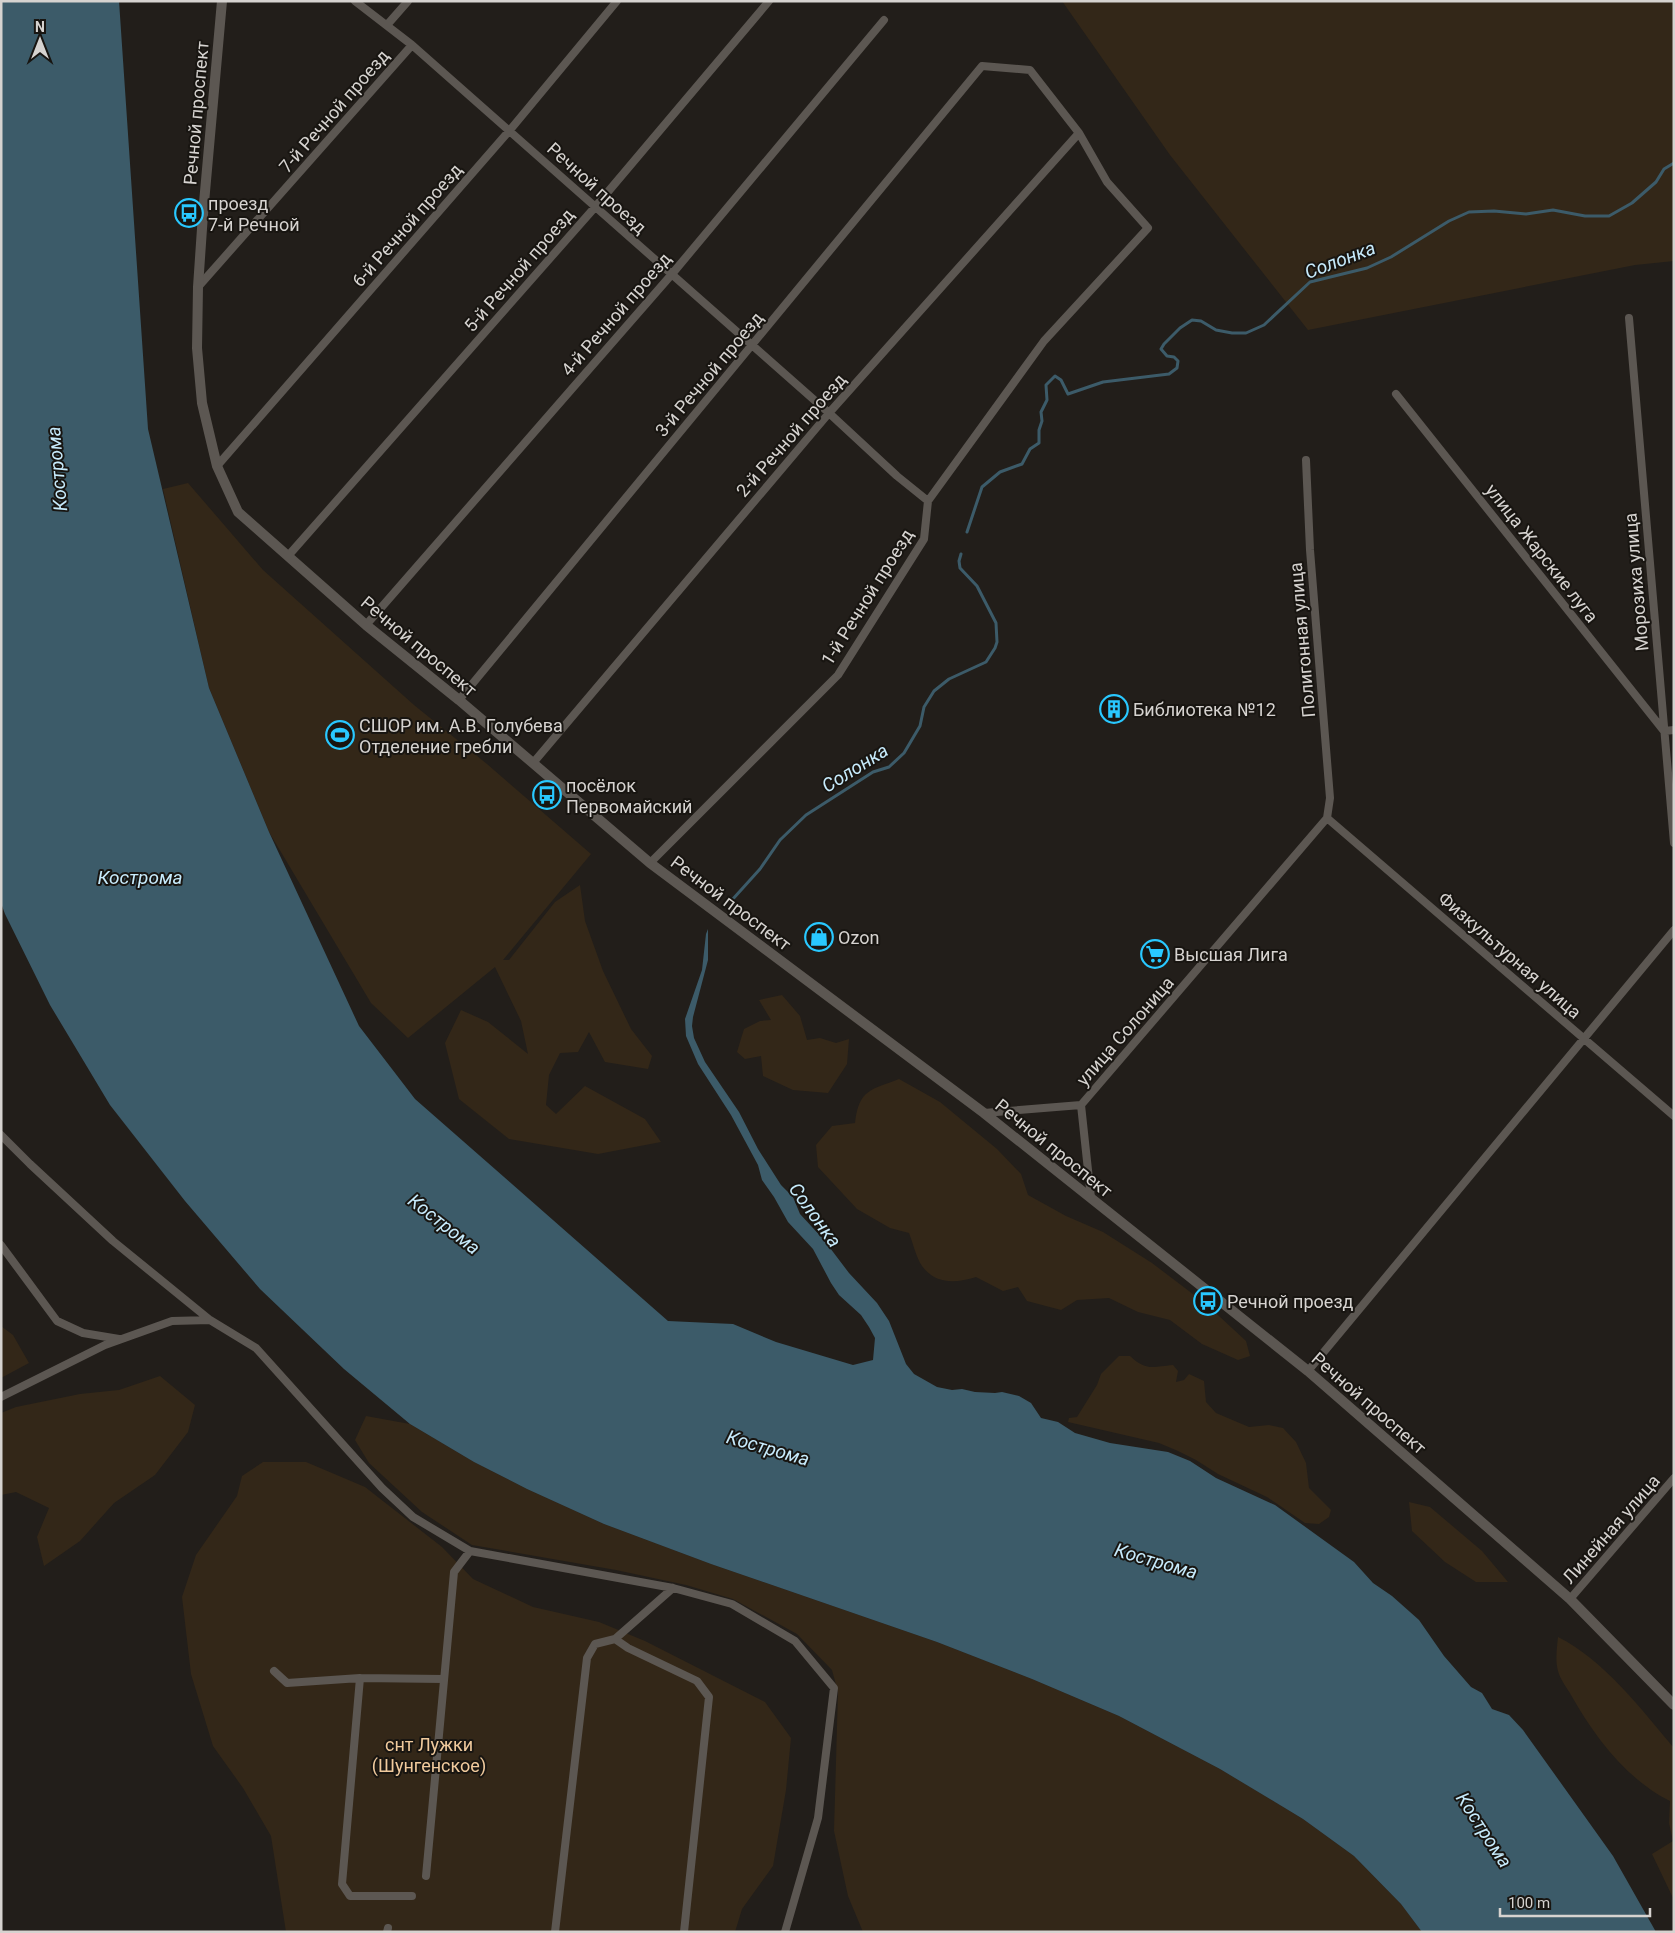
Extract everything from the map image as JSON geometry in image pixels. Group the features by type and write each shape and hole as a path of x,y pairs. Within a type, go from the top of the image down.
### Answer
{"street":[{"name":"Речной проспект","path":"222,1 198,287 197,348 202,403 216,466 238,512 366,625 459,700 650,863 984,1113 1308,1371 1570,1598 1674,1705"},
{"name":"Речной проезд","path":"355,1 412,45 510,130 829,413 897,476 928,501"},
{"name":"7-й Речной проезд","path":"387,25 408,1"},
{"name":"6-й Речной проезд","path":"216,466 510,130 617,1"},
{"name":"5-й Речной проезд","path":"288,556 596,206 769,1"},
{"name":"4-й Речной проезд","path":"366,625 672,274 884,20"},
{"name":"7-й Речной проезд","path":"198,287 412,45"},
{"name":"3-й Речной проезд","path":"459,700 982,66 1030,70 1079,132"},
{"name":"1-й Речной проезд","path":"650,863 838,675 924,539 928,501 1044,341 1148,228 1107,182 1079,132"},
{"name":"2-й Речной проезд","path":"533,763 829,413 1079,132"},
{"name":"Морозиха улица","path":"1629,318 1674,843"},
{"name":"улица Жарские луга","path":"1396,394 1664,732"},
{"name":"Полигонная улица","path":"1306,460 1310,550 1330,798 1327,818"},
{"path":"1664,732 1674,730"},
{"name":"Физкультурная улица","path":"1327,818 1674,1116"},
{"name":"улица Солоница","path":"1081,1105 1327,818"},
{"path":"1308,1371 1674,930"},
{"path":"984,1113 1081,1105 1091,1198"},
{"path":"1,1135 114,1241 210,1320 256,1348 382,1488 413,1517 470,1551 673,1588 732,1604 795,1641 834,1688 818,1818 785,1932"},
{"path":"1,1245 58,1321 83,1333 121,1340"},
{"path":"1,1397 105,1346 172,1320 210,1320"},
{"name":"Линейная улица","path":"1570,1598 1674,1478"},
{"path":"426,1876 454,1572 470,1551"},
{"path":"555,1932 587,1658 595,1644 615,1639 673,1588"},
{"path":"615,1639 628,1648 697,1681 710,1697 684,1932"},
{"path":"274,1671 287,1683 360,1678 443,1678"},
{"path":"360,1678 342,1884 350,1896 412,1896"}],"green space":[{"path":"1062,1 1674,1 1674,261 1635,265 1308,330 1170,155"},
{"name":"СШОР им. А.В. Голубева Отделение гребли","path":"188,483 263,570 414,705 487,764 591,854 503,960 509,960 555,902 580,885 585,921 603,971 631,1029 652,1056 648,1069 605,1062 589,1032 578,1052 560,1053 549,1075 546,1105 556,1114 585,1086 645,1119 661,1142 598,1154 509,1139 459,1099 445,1043 461,1010 488,1022 528,1054 521,1021 495,967 408,1038 371,1003 269,832 209,688 163,489"},
{"path":"782,995 800,1016 807,1040 820,1038 836,1043 849,1039 847,1064 828,1093 793,1090 763,1076 761,1056 745,1059 737,1052 744,1029 760,1021 771,1020 759,1000"},
{"path":"899,1079 940,1102 997,1149 1021,1174 1028,1195 1066,1216 1103,1232 1152,1263 1206,1304 1246,1341 1250,1356 1238,1360 1202,1344 1170,1320 1138,1312 1109,1298 1077,1300 1061,1310 1027,1301 1018,1287 1003,1291 976,1277 947,1281 934,1277 922,1266 909,1233 890,1228 857,1209 818,1167 816,1145 832,1126 855,1123 860,1103 868,1092"},
{"path":"1,1326 13,1335 29,1363 1,1378"},
{"path":"1119,1356 1130,1356 1141,1364 1150,1367 1173,1365 1178,1371 1176,1382 1184,1380 1189,1374 1204,1381 1206,1402 1216,1413 1249,1427 1269,1425 1283,1428 1296,1442 1306,1463 1309,1488 1331,1510 1329,1517 1319,1524 1305,1523 1267,1497 1218,1474 1178,1451 1159,1443 1068,1422 1069,1418 1077,1417 1097,1385 1101,1374"},
{"path":"160,1376 195,1405 188,1432 155,1475 114,1503 80,1541 44,1566 37,1537 49,1508 16,1492 1,1495 1,1413 16,1407 80,1394 119,1390"},
{"path":"366,1416 410,1424 474,1462 527,1489 604,1524 711,1564 937,1642 1032,1679 1119,1716 1220,1769 1303,1819 1354,1856 1401,1904 1422,1932 863,1932 848,1896 834,1831 838,1692 832,1670 797,1634 733,1599 686,1585 616,1570 472,1545 422,1512 369,1463 355,1440"},
{"name":"снт Лужки (Шунгенское)","path":"263,1462 306,1462 365,1487 442,1547 473,1579 533,1607 599,1622 645,1641 765,1702 791,1738 786,1790 773,1866 742,1909 735,1932 286,1932 271,1836 243,1788 213,1746 191,1674 182,1597 196,1555 237,1496 242,1476"},
{"path":"1409,1502 1430,1507 1482,1551 1508,1582 1476,1582 1445,1562 1412,1531"},
{"path":"1558,1637 1591,1659 1621,1686 1674,1748 1674,1900 1652,1854 1673,1841 1669,1823 1670,1801 1654,1792 1626,1769 1613,1756 1590,1726 1559,1674 1556,1658"}],"water":[{"name":"Кострома","path":"1,1 119,1 148,429 209,688 269,832 359,1026 415,1099 668,1321 733,1324 776,1342 853,1365 873,1360 875,1338 869,1327 861,1315 839,1295 813,1249 788,1222 762,1180 758,1165 731,1115 698,1064 686,1036 685,1019 702,970 708,929 708,960 692,1026 694,1038 705,1062 739,1112 758,1149 781,1185 793,1197 800,1214 824,1240 849,1273 877,1303 889,1321 906,1364 914,1374 937,1387 975,1392 1002,1392 1019,1396 1031,1403 1041,1418 1058,1422 1075,1433 1110,1443 1168,1452 1190,1461 1216,1478 1275,1505 1354,1562 1373,1583 1392,1596 1419,1620 1444,1656 1471,1687 1482,1693 1492,1709 1509,1715 1523,1730 1613,1856 1656,1932 1422,1932 1401,1904 1354,1856 1303,1819 1220,1769 1119,1716 1032,1679 937,1642 711,1564 604,1524 527,1489 474,1462 410,1424 344,1369 260,1289 185,1201 110,1105 50,1005 1,903"}],"waterway":[{"name":"Солонка","path":"967,532 982,487 1000,472 1022,464 1030,449 1039,443 1039,430 1042,421 1041,412 1047,400 1046,385 1055,376 1061,380 1068,394 1103,382 1169,374 1177,368 1178,361 1174,357 1167,356 1161,349 1180,328 1192,320 1201,321 1216,330 1246,333 1264,325 1310,282 1367,268 1391,257 1449,221 1469,212 1494,211 1526,214 1553,210 1585,216 1609,216 1632,203 1656,182 1664,169 1674,163"},
{"name":"Солонка","path":"732,900 760,869 780,840 806,815 873,772 889,767 904,753 920,726 924,707 934,691 949,679 986,662 997,642 996,623 977,586 960,568 961,554"}],"place":[{"name":"проезд 7-й Речной","path":"189,213"},
{"name":"Библиотека №12","path":"1114,709"},
{"name":"СШОР им. А.В. Голубева Отделение гребли","path":"340,735"},
{"name":"посёлок Первомайский","path":"547,795"},
{"name":"Ozon","path":"819,937"},
{"name":"Высшая Лига","path":"1155,954"},
{"name":"Речной проезд","path":"1208,1301"}]}
